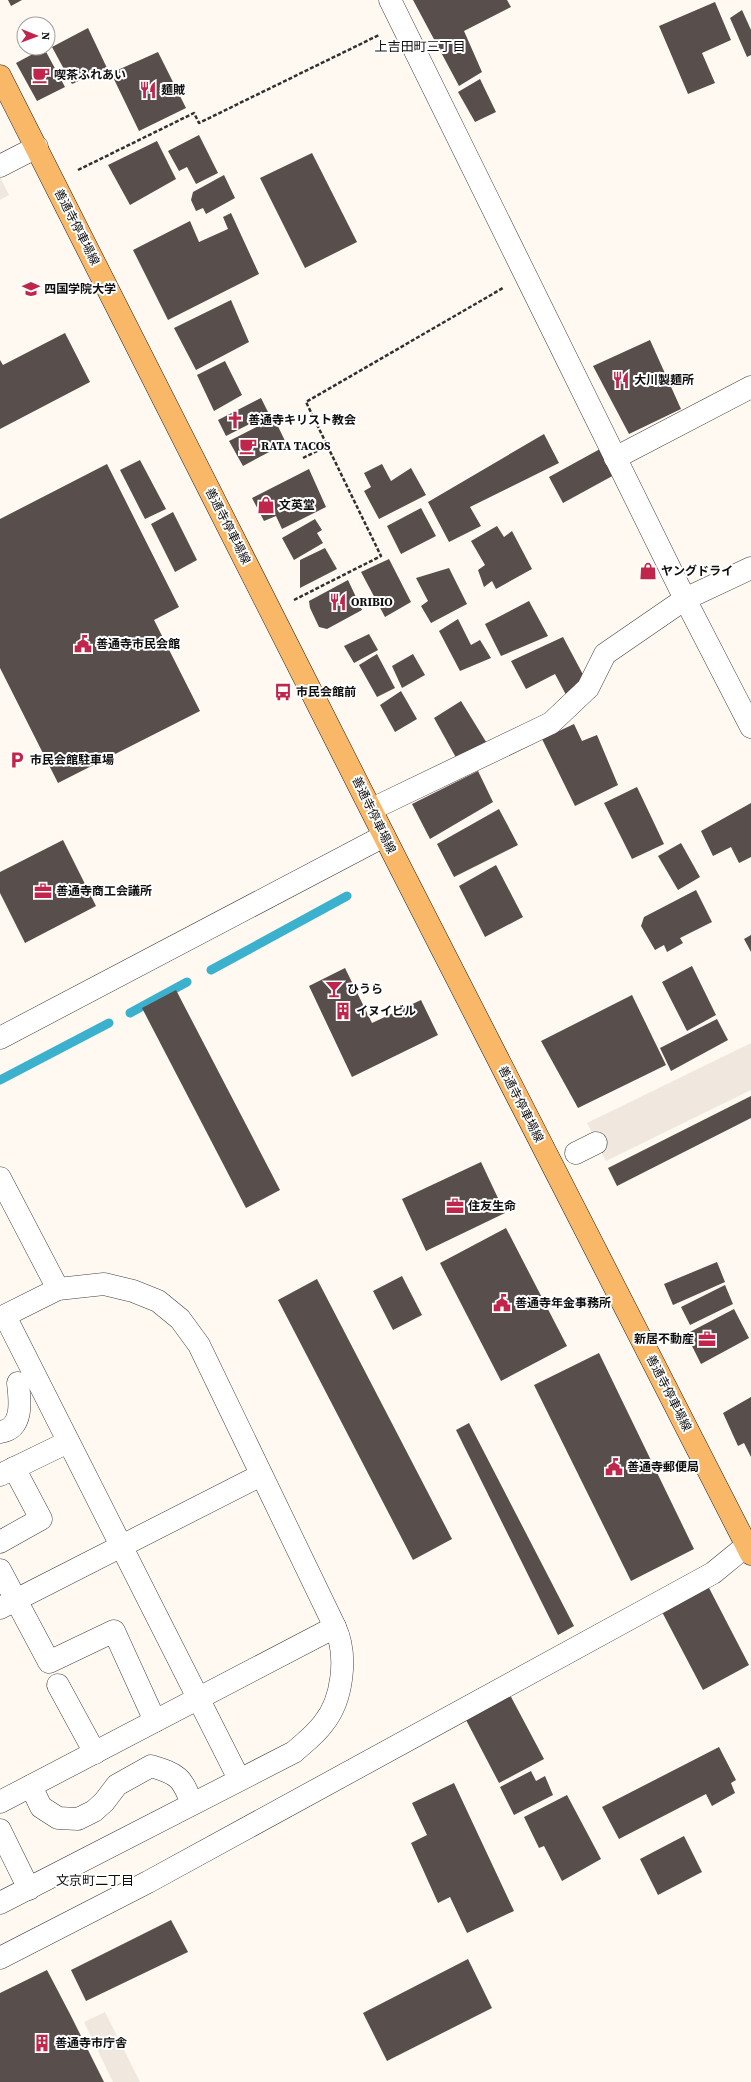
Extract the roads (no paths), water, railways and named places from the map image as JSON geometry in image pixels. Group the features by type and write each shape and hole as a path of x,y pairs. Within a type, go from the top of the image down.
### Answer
{"main road":[{"name":"善通寺停車場線","path":"0,76 272,611 372,809 384,836 750,1548"}],"street":[{"path":"390,0 685,599 751,727"},
{"path":"0,166 36,147"},
{"path":"615,458 751,387"},
{"path":"372,809 551,723 588,688 606,654 685,599 751,568"},
{"path":"0,1038 384,836"},
{"path":"576,1153 596,1142"},
{"path":"0,1178 58,1289"},
{"path":"0,1432 6,1432 16,1421 21,1406 2,1317 58,1289 104,1284 133,1291 158,1301 180,1319 198,1345 341,1640 343,1671 336,1698 324,1724 294,1752 0,1903"},
{"path":"17,1383 68,1442 119,1546 239,1779"},
{"path":"0,1542 41,1519 7,1471 68,1442"},
{"path":"8,1603 261,1475"},
{"path":"0,1958 148,1882 699,1581 750,1548"},
{"path":"0,1570 8,1603 49,1662 114,1631 155,1721"},
{"path":"0,1802 335,1628"},
{"path":"58,1685 95,1753"},
{"path":"31,1786 41,1807 58,1818 78,1819 94,1811 104,1802 117,1785 151,1766 168,1771 184,1783 192,1804"},
{"path":"0,1830 29,1889"}],"waterway":[{"path":"211,970 347,896"},
{"path":"130,1013 187,982"},
{"path":"0,1080 109,1023"}],"place":[{"name":"喫茶ふれあい","path":"41,75"},
{"name":"麺賊","path":"148,90"},
{"name":"四国学院大学","path":"31,289"},
{"name":"大川製麺所","path":"621,380"},
{"name":"善通寺キリスト教会","path":"235,420"},
{"name":"RATA TACOS","path":"248,446"},
{"name":"文英堂","path":"266,505"},
{"name":"ヤングドライ","path":"648,571"},
{"name":"ORIBIO","path":"338,602"},
{"name":"善通寺市民会館","path":"83,644"},
{"name":"市民会館前","path":"283,692"},
{"name":"市民会館駐車場","path":"17,760"},
{"name":"善通寺商工会議所","path":"43,891"},
{"name":"ひうら","path":"334,989"},
{"name":"イヌイビル","path":"343,1011"},
{"name":"住友生命","path":"455,1206"},
{"name":"善通寺年金事務所","path":"502,1303"},
{"name":"新居不動産","path":"707,1339"},
{"name":"善通寺郵便局","path":"614,1467"},
{"name":"善通寺市庁舎","path":"42,2043"}],"district":[{"name":"上吉田町三丁目","path":"420,46"},
{"name":"文京町二丁目","path":"95,1880"}]}
